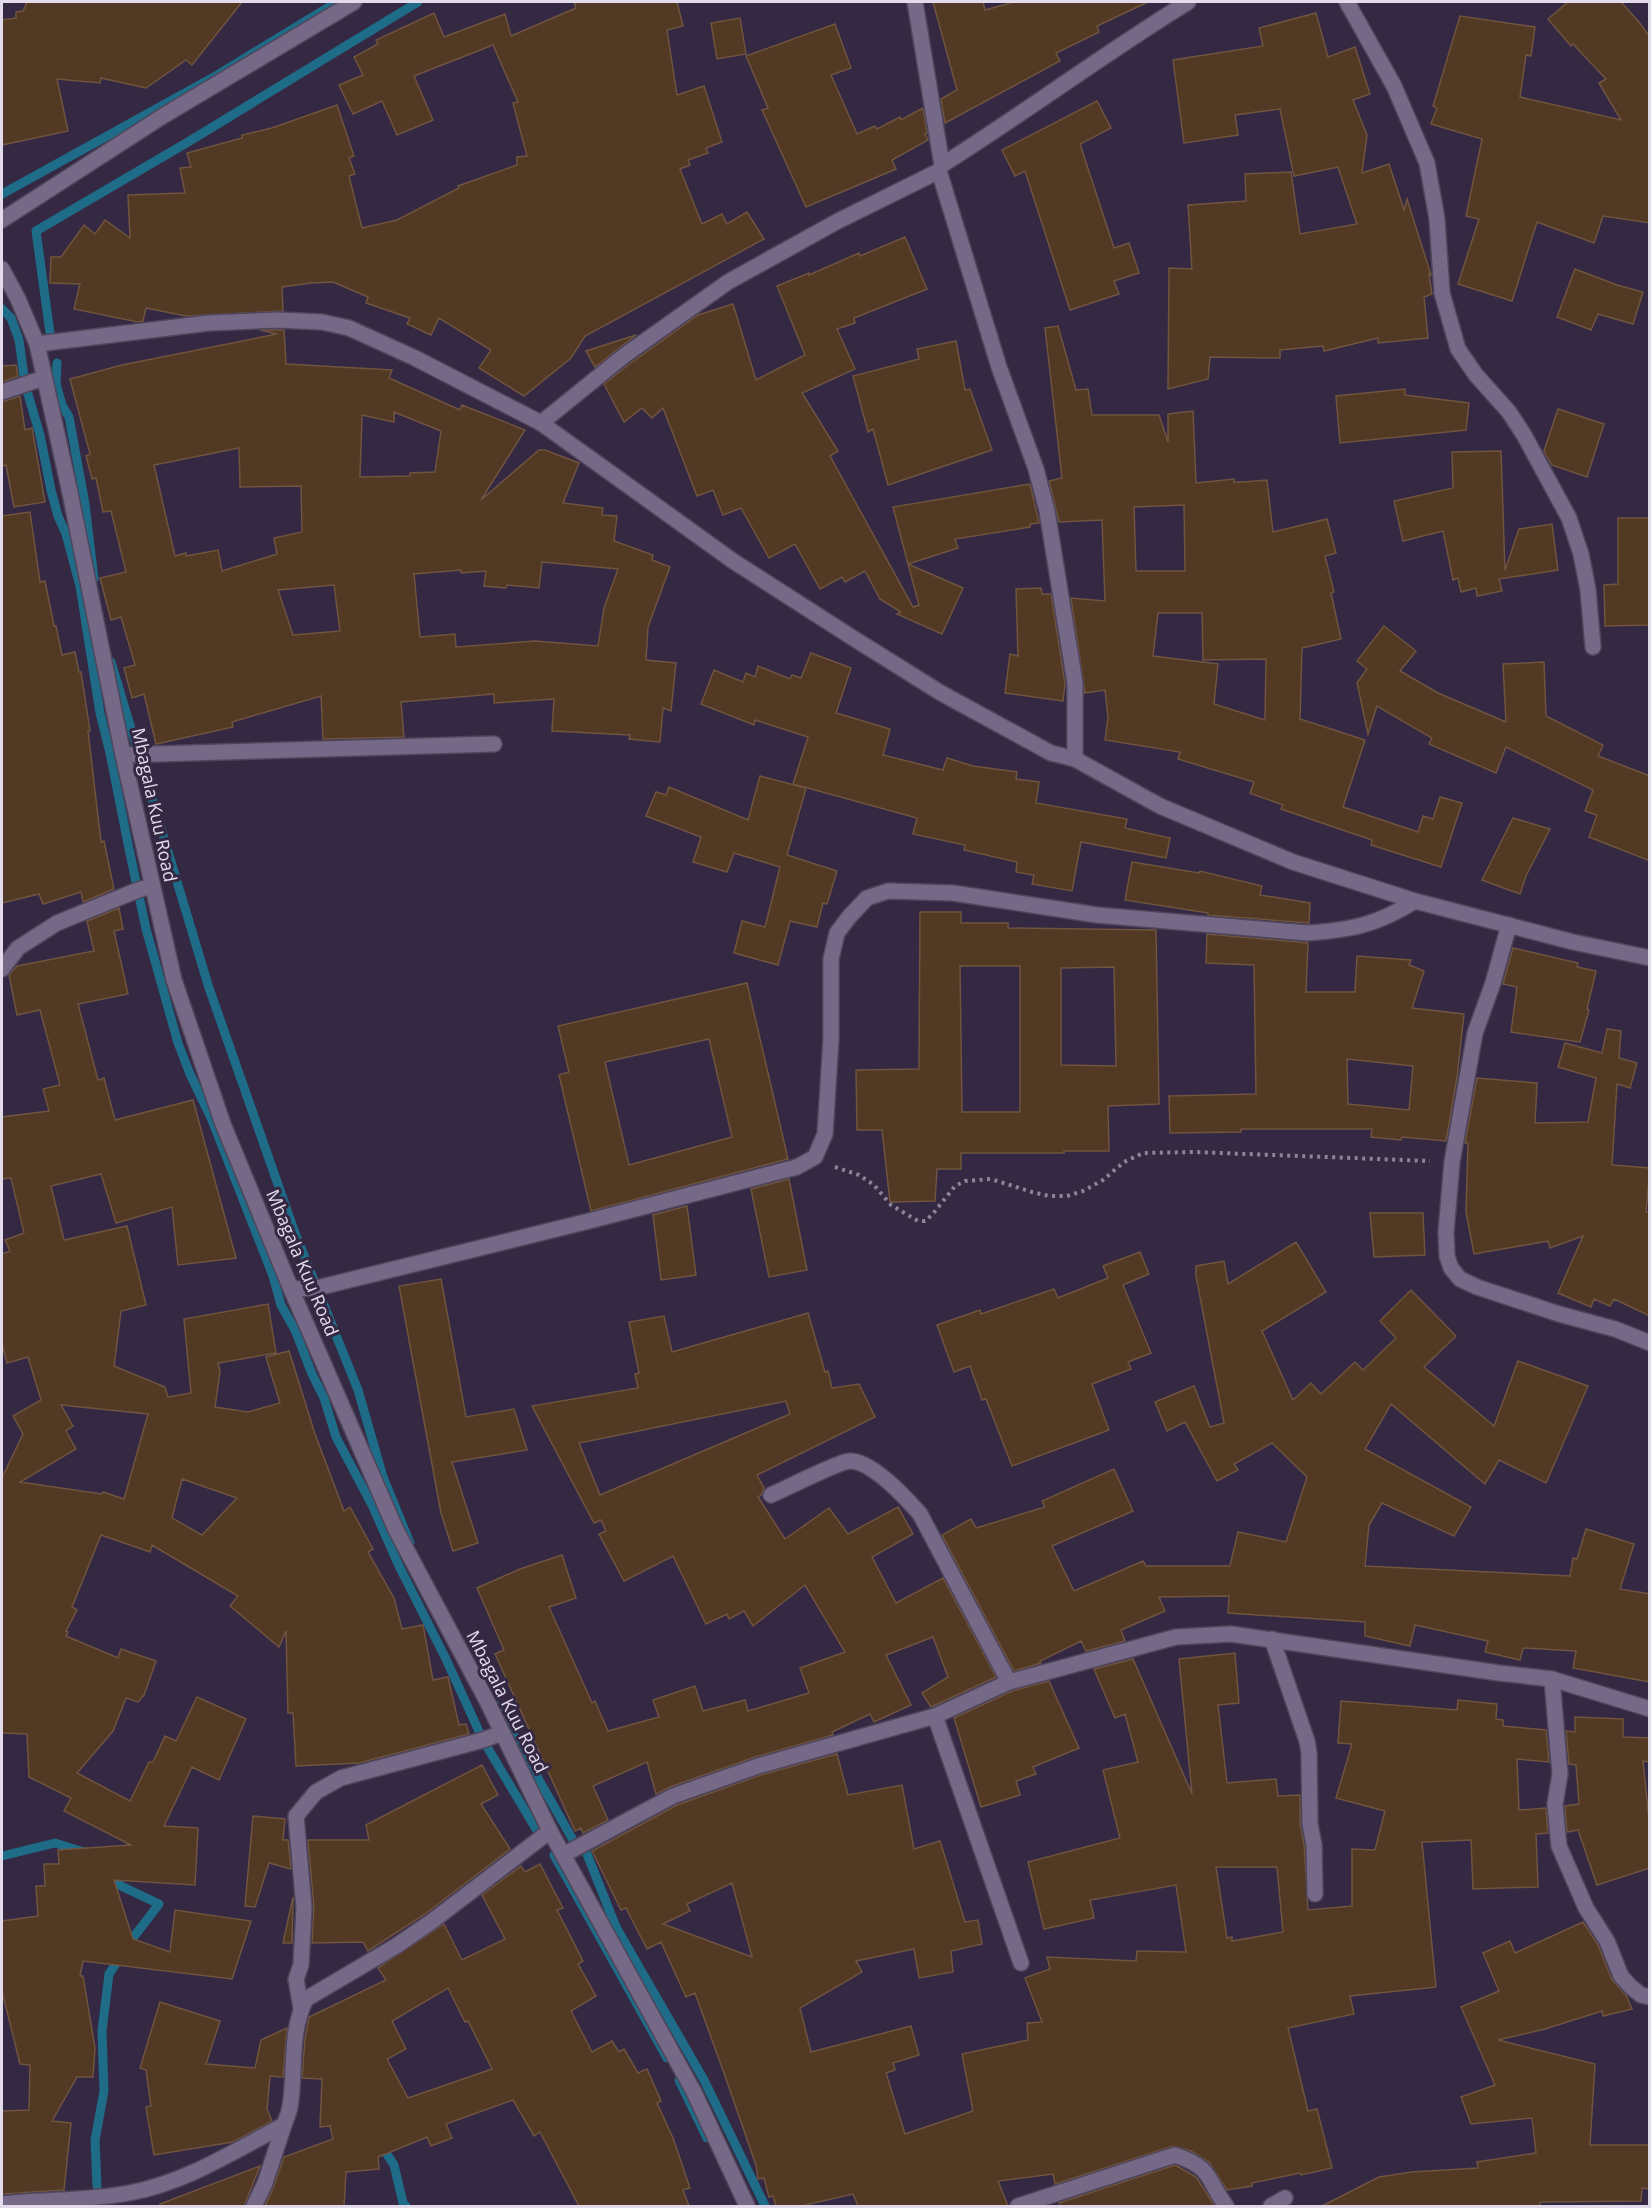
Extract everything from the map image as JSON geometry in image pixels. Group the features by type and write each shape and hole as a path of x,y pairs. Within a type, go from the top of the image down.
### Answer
{"street":[{"path":"2,220 163,116 351,2"},
{"path":"915,2 941,168 999,367 1036,469 1047,511 1075,684 1075,759"},
{"path":"541,423 625,355 728,282 838,221 941,168 1150,25 1188,2"},
{"path":"1347,2 1394,86 1427,163 1437,219 1442,293 1458,349 1476,375 1509,412 1569,518 1581,554 1588,590 1593,647"},
{"name":"Mbagala Kuu Road","path":"2,268 37,344 123,755 174,980 220,1113 291,1290 396,1530 502,1733 550,1831 694,2092 747,2206"},
{"path":"37,344 209,323 277,320 322,322 349,328 416,358 541,423 733,561 941,693 1051,753 1075,759 1160,806 1293,862 1415,901 1573,942 1650,958"},
{"path":"2,392 44,378"},
{"path":"123,755 494,744"},
{"path":"2,969 18,948 57,923 152,886"},
{"path":"291,1290 317,1288 589,1221 797,1167 815,1157 825,1134 831,1039 831,959 837,933 867,898 888,891 942,892 1097,915 1307,933 1338,931 1369,925 1415,901"},
{"path":"1509,926 1475,1034 1452,1162 1446,1232 1447,1256 1451,1268 1460,1279 1559,1314 1615,1329 1650,1343"},
{"path":"771,1495 848,1461 864,1464 904,1496 920,1514 1008,1682"},
{"path":"564,1855 673,1796 758,1766 935,1716 1008,1682 1176,1638 1231,1634 1552,1679 1650,1709"},
{"path":"1272,1640 1307,1741 1315,1894"},
{"path":"1552,1679 1560,1774 1555,1804 1558,1846 1586,1908 1607,1941 1621,1976 1641,1995 1650,1997"},
{"path":"935,1716 1021,1963"},
{"path":"301,2008 296,1979 301,1965 304,1908 296,1816 299,1811 316,1792 341,1778 502,1733"},
{"path":"254,2206 265,2183 290,2106 295,2035 301,2008 310,1995 396,1946 550,1831"},
{"path":"2,2204 74,2200 140,2190 185,2176 284,2125"},
{"path":"1018,2206 1175,2155 1202,2167 1213,2181 1226,2206"},
{"path":"1271,2206 1285,2198"}],"path":[{"path":"815,1157 837,1168 859,1175 874,1185 891,1205 918,1221 925,1221 955,1186 965,1181 991,1179 1049,1196 1066,1196 1083,1191 1103,1180 1124,1162 1143,1153 1195,1152 1452,1162"}],"building":[{"path":"27,2 242,2 192,65 186,60 146,88 101,78 100,83 57,79 68,131 2,145 2,20 16,18 16,12 23,11"},
{"path":"574,2 677,2 683,26 667,30 677,95 704,86 722,142 706,148 708,153 688,160 690,165 680,169 702,224 722,214 727,224 747,212 764,239 585,336 571,358 524,396 479,368 491,350 439,318 431,335 407,324 410,318 366,303 368,297 333,282 282,287 283,311 186,316 146,308 143,321 138,322 74,309 80,284 50,283 51,257 61,257 84,225 95,234 105,220 130,238 128,195 185,193 180,168 191,167 187,153 242,138 242,135 272,128 337,105 354,156 349,158 355,174 349,176 362,228 397,220 459,188 458,186 517,165 517,157 527,156 513,103 518,102 493,45 414,76 433,120 397,135 382,101 353,114 339,85 363,75 354,57 378,44 376,40 434,13 444,37 505,14 511,36 576,8"},
{"path":"933,2 983,2 985,10 1014,2 1148,2 1097,26 1099,32 1056,53 1060,61 945,123 941,99 957,90"},
{"path":"1568,2 1621,2 1650,37 1650,223 1603,216 1594,243 1537,222 1512,301 1458,284 1479,219 1466,216 1482,139 1431,124 1437,108 1433,106 1460,16 1535,27 1531,56 1526,55 1520,97 1621,120 1599,83 1606,79 1573,44 1571,46 1548,19"},
{"path":"1316,13 1328,57 1355,47 1370,94 1353,100 1367,135 1362,173 1389,164 1404,210 1407,199 1431,275 1429,274 1432,294 1424,297 1428,338 1378,343 1378,338 1324,351 1323,346 1280,350 1280,358 1210,357 1208,379 1168,389 1169,268 1192,269 1188,205 1246,201 1245,174 1291,172 1300,234 1357,224 1338,167 1294,176 1280,109 1235,115 1238,135 1184,143 1173,60 1263,46 1259,28"},
{"path":"740,18 746,54 717,59 711,23"},
{"path":"835,24 851,68 831,75 857,134 875,126 877,129 900,117 901,120 923,108 927,133 925,134 928,140 892,160 896,169 806,207 762,110 768,108 746,56"},
{"path":"1097,101 1111,128 1080,144 1114,248 1129,243 1139,273 1114,281 1119,294 1070,310 1025,171 1015,176 1002,150"},
{"path":"905,237 927,289 854,318 855,323 837,329 855,369 802,393 838,451 830,456 913,607 919,605 908,564 963,588 942,634 897,614 901,612 880,599 865,571 845,582 842,577 820,589 795,544 769,558 741,508 723,515 713,490 697,496 663,408 652,418 642,408 624,422 604,384 698,315 733,304 756,380 805,355 777,286"},
{"path":"1575,269 1643,292 1633,324 1598,314 1591,330 1557,317"},
{"path":"1058,326 1076,390 1088,389 1092,415 1159,415 1168,442 1168,414 1193,411 1196,483 1234,479 1234,482 1267,480 1273,532 1327,519 1336,553 1325,556 1334,592 1331,593 1341,639 1302,648 1300,719 1365,740 1343,807 1418,832 1423,816 1433,819 1440,797 1462,803 1441,867 1371,845 1372,840 1281,809 1283,805 1250,793 1254,782 1178,759 1180,752 1105,740 1108,718 1105,690 1085,693 1071,598 1105,601 1102,520 1059,522 1049,481 1062,478 1045,328","holes":["1184,505 1185,571 1136,571 1134,507","1158,613 1202,613 1203,660 1266,659 1265,720 1214,704 1218,664 1153,656"]},
{"path":"260,330 284,330 286,364 392,370 389,378 460,410 462,405 525,430 481,500 539,450 545,450 579,463 563,503 603,508 602,515 617,516 614,541 653,555 652,560 670,567 648,627 646,660 676,663 671,711 663,708 660,742 629,739 630,735 552,731 554,699 494,703 494,694 401,702 404,737 323,739 321,696 232,722 233,727 156,744 144,694 132,698 124,668 135,665 121,617 111,620 100,578 126,572 111,511 103,512 96,478 92,479 86,456 90,454 70,379 122,365 277,334","holes":["394,412 441,431 435,472 410,473 410,476 360,477 362,415 394,422","239,448 240,487 301,486 302,532 274,538 277,554 222,571 218,550 175,556 154,465","542,562 618,569 604,608 598,646 535,641 456,647 455,634 420,637 414,574 461,570 461,573 486,571 484,586 506,588 507,585 539,588","334,585 340,631 293,635 278,590"]},
{"path":"636,335 595,367 586,351"},
{"path":"956,341 965,390 970,389 992,450 888,485 873,429 868,432 853,376 919,359 917,349"},
{"path":"16,365 18,376 2,382 2,366"},
{"path":"1405,389 1405,395 1469,403 1466,430 1340,443 1336,396"},
{"path":"20,396 25,430 32,428 45,502 14,507 6,465 2,466 2,402"},
{"path":"1558,409 1604,424 1587,477 1552,465 1544,451"},
{"path":"1501,451 1505,570 1519,529 1552,524 1558,570 1499,579 1502,591 1477,596 1476,588 1461,592 1458,578 1453,580 1443,531 1403,541 1394,501 1453,488 1452,452"},
{"path":"1030,484 1039,523 1030,524 1030,527 955,539 958,548 908,564 893,507"},
{"path":"30,512 40,582 45,581 62,655 75,652 79,672 81,672 90,731 88,731 101,842 104,841 114,889 83,902 81,892 43,904 39,894 2,903 2,516"},
{"path":"1618,518 1650,518 1650,625 1605,626 1604,585 1618,584"},
{"path":"1041,588 1042,594 1051,594 1065,684 1063,701 1005,693 1010,654 1018,656 1016,589"},
{"path":"1384,626 1416,651 1400,671 1438,693 1506,722 1503,664 1544,662 1546,716 1603,745 1598,756 1650,776 1650,861 1589,837 1597,815 1585,811 1593,790 1506,747 1496,773 1429,744 1432,738 1377,706 1368,734 1357,683 1367,669 1357,661"},
{"path":"811,653 851,668 836,713 890,729 883,755 943,770 947,758 973,766 1017,772 1016,779 1039,782 1036,803 1127,819 1125,828 1170,838 1166,858 1081,842 1072,891 1032,884 1034,875 1016,872 1017,862 964,850 965,845 913,834 917,818 793,784 808,737 755,720 754,725 701,704 714,670 743,682 746,673 755,677 758,666 790,679 792,675 801,678"},
{"path":"760,776 806,788 787,855 837,871 827,904 823,903 817,927 790,921 778,965 734,953 742,921 765,927 780,867 734,853 727,872 693,862 701,837 646,816 656,792 666,795 669,787 748,820"},
{"path":"1513,818 1550,829 1526,876 1520,894 1482,880"},
{"path":"1132,862 1199,873 1200,871 1262,886 1260,895 1310,903 1309,923 1208,915 1208,913 1125,900"},
{"path":"119,908 123,929 114,931 128,994 78,1004 98,1080 104,1078 115,1120 193,1100 236,1258 178,1265 172,1207 116,1223 101,1174 51,1186 64,1240 127,1226 146,1305 121,1311 114,1366 165,1387 168,1397 191,1393 184,1319 268,1304 276,1353 218,1363 220,1372 215,1407 248,1412 280,1403 266,1357 289,1351 315,1434 344,1511 350,1507 373,1549 368,1552 394,1598 402,1629 423,1625 433,1680 448,1677 459,1725 466,1724 469,1734 359,1763 296,1766 293,1713 288,1713 286,1631 279,1647 230,1606 238,1596 152,1545 150,1552 101,1535 72,1607 77,1610 66,1631 68,1632 66,1636 118,1658 121,1649 156,1661 144,1695 138,1702 126,1698 113,1731 77,1773 130,1801 165,1736 176,1741 197,1697 246,1719 219,1780 192,1767 164,1826 198,1828 195,1885 114,1880 133,1939 170,1952 175,1910 251,1921 232,1979 83,1961 80,1976 83,1976 95,2048 93,2077 77,2077 52,2121 71,2123 64,2190 2,2194 2,2111 29,2110 30,2065 20,2064 2,1991 2,1921 38,1916 36,1886 45,1886 44,1864 59,1864 58,1850 131,1845 64,1811 71,1798 29,1777 27,1734 2,1733 2,1478 23,1434 13,1416 41,1400 28,1357 7,1363 2,1343 2,1254 10,1251 5,1240 24,1233 11,1178 2,1179 2,1117 49,1111 43,1089 60,1085 40,1010 17,1015 9,975 17,966 94,951 87,921","holes":["61,1405 148,1414 124,1499 103,1492 102,1494 20,1482 76,1449 66,1431 73,1426","182,1479 237,1498 202,1535 172,1518"]},
{"path":"920,912 961,912 961,923 1008,923 1008,928 1156,930 1159,1104 1108,1106 1109,1151 961,1153 961,1169 937,1169 935,1201 890,1202 882,1130 857,1130 856,1070 919,1069","holes":["960,966 1020,966 1020,1112 962,1112","1114,967 1116,1066 1061,1065 1061,968"]},
{"path":"1207,934 1308,943 1306,992 1355,992 1357,956 1411,960 1409,965 1424,971 1412,1008 1464,1014 1457,1077 1446,1141 1371,1137 1372,1129 1241,1129 1241,1132 1170,1133 1169,1096 1256,1094 1254,965 1206,963","holes":["1347,1059 1413,1066 1409,1110 1348,1104"]},
{"path":"1513,948 1578,963 1577,967 1596,971 1580,1042 1511,1032 1517,987 1503,984"},
{"path":"747,983 788,1159 591,1211 559,1075 569,1072 558,1026","holes":["709,1039 732,1137 629,1165 605,1062"]},
{"path":"1607,1029 1621,1031 1619,1058 1637,1063 1630,1088 1617,1084 1612,1165 1650,1168 1646,1212 1650,1212 1650,1316 1614,1299 1610,1306 1594,1299 1591,1307 1558,1293 1583,1236 1550,1248 1548,1241 1474,1254 1466,1212 1468,1143 1465,1143 1477,1078 1537,1083 1535,1123 1588,1122 1596,1078 1558,1067 1565,1043 1602,1053"},
{"path":"789,1179 807,1270 769,1277 751,1189"},
{"path":"687,1206 696,1275 661,1280 653,1215"},
{"path":"1370,1213 1423,1213 1425,1255 1374,1257"},
{"path":"1296,1242 1326,1292 1262,1331 1293,1400 1311,1383 1321,1394 1355,1362 1363,1370 1396,1338 1380,1321 1411,1290 1456,1336 1424,1367 1494,1426 1518,1361 1588,1386 1546,1483 1499,1460 1485,1484 1391,1404 1365,1449 1471,1507 1454,1536 1382,1503 1369,1525 1365,1566 1570,1576 1573,1558 1577,1559 1586,1529 1634,1544 1620,1589 1650,1594 1650,1682 1573,1668 1576,1651 1523,1648 1520,1660 1485,1652 1488,1641 1415,1625 1410,1646 1365,1636 1365,1622 1228,1613 1229,1596 1159,1597 1165,1611 1121,1630 1125,1641 1086,1651 1081,1641 1040,1661 1041,1663 1014,1671 942,1535 971,1519 976,1528 1045,1507 1042,1501 1114,1469 1133,1511 1052,1546 1074,1591 1143,1561 1146,1566 1230,1566 1238,1532 1286,1542 1307,1477 1272,1443 1234,1464 1238,1470 1217,1481 1185,1422 1167,1431 1155,1402 1194,1386 1210,1427 1224,1423 1196,1266 1224,1261 1228,1284"},
{"path":"1140,1252 1149,1274 1123,1285 1151,1353 1128,1362 1131,1369 1092,1384 1109,1430 1012,1466 986,1399 982,1400 970,1366 954,1372 937,1325 980,1310 981,1314 1054,1289 1058,1298 1108,1278 1103,1266"},
{"path":"441,1279 466,1417 514,1409 527,1450 452,1462 478,1543 453,1551 441,1513 399,1286"},
{"path":"808,1313 832,1388 859,1384 875,1417 757,1475 764,1488 758,1497 785,1539 829,1508 848,1534 898,1507 913,1534 872,1557 896,1603 943,1578 996,1677 931,1707 922,1693 948,1677 933,1637 886,1655 911,1705 874,1722 870,1714 832,1732 833,1735 755,1757 656,1794 647,1762 593,1786 608,1820 583,1833 581,1828 575,1831 495,1654 504,1650 477,1588 520,1569 562,1555 576,1598 549,1607 592,1703 595,1701 608,1731 659,1717 653,1700 695,1686 703,1711 745,1700 748,1711 809,1693 800,1668 845,1652 805,1585 753,1626 744,1611 729,1619 727,1614 706,1624 673,1556 624,1581 599,1534 606,1531 601,1520 594,1523 532,1406 638,1388 635,1374 639,1373 629,1322 664,1316 672,1352","holes":["786,1401 790,1414 600,1495 579,1443"]},
{"path":"1235,1653 1239,1703 1218,1705 1227,1783 1276,1779 1278,1796 1300,1795 1300,1824 1304,1843 1308,1910 1352,1906 1352,1849 1375,1850 1385,1811 1336,1798 1352,1744 1338,1743 1341,1701 1457,1710 1458,1700 1497,1704 1496,1719 1503,1720 1503,1726 1546,1730 1549,1762 1517,1759 1519,1810 1546,1808 1548,1833 1536,1834 1538,1887 1473,1889 1471,1840 1422,1842 1436,1987 1350,1996 1354,2014 1288,2028 1308,2111 1317,2109 1332,2168 1227,2190 1209,2162 1191,2151 1173,2146 1055,2184 1053,2174 998,2181 1008,2206 858,2206 853,2194 801,2206 776,2206 773,2196 769,2197 764,2178 758,2179 756,2165 695,1993 686,1997 661,1942 647,1949 626,1908 621,1910 592,1851 677,1805 761,1775 837,1754 848,1795 902,1785 914,1849 940,1841 965,1922 978,1920 982,1944 951,1951 953,1972 919,1978 914,1949 856,1961 862,1972 800,2008 811,2052 911,2026 919,2055 893,2063 895,2070 886,2073 905,2134 973,2111 962,2054 1028,2040 1027,2023 1042,2022 1025,1978 1050,1969 1047,1957 1136,1961 1137,1951 1186,1952 1176,1885 1090,1900 1094,1918 1044,1929 1028,1862 1120,1838 1103,1770 1138,1762 1125,1714 1115,1718 1094,1669 1133,1659 1192,1794 1179,1659","holes":["1216,1867 1277,1867 1283,1932 1232,1941 1232,1937 1227,1938","732,1883 752,1957 663,1924 690,1911 687,1904"]},
{"path":"1049,1681 1079,1748 1033,1767 1036,1774 1016,1781 1020,1795 981,1807 954,1718 1012,1691"},
{"path":"1575,1717 1623,1719 1623,1737 1650,1738 1650,1762 1643,1761 1650,1830 1650,1868 1597,1885 1578,1830 1567,1832 1565,1806 1579,1804 1576,1765 1569,1764 1566,1731 1575,1732"},
{"path":"482,1765 498,1795 481,1804 510,1849 425,1914 368,1951 363,1942 312,1943 314,1907 308,1840 369,1840 366,1825"},
{"path":"253,1816 285,1819 283,1840 288,1840 291,1869 269,1863 255,1907 245,1906"},
{"path":"540,1864 563,1908 557,1910 583,1961 578,1964 596,1996 571,2011 592,2052 612,2041 619,2052 624,2049 638,2073 647,2069 661,2101 657,2103 673,2138 690,2188 683,2190 689,2206 579,2206 540,2132 534,2136 513,2100 446,2124 452,2138 431,2146 427,2137 378,2157 379,2169 346,2172 344,2206 265,2206 284,2157 333,2139 330,2126 320,2127 322,2079 302,2078 309,2017 386,1980 378,1968 444,1924 462,1960 505,1939 482,1895 521,1866 525,1872","holes":["448,1988 465,2022 468,2021 492,2069 408,2098 387,2059 406,2049 392,2021"]},
{"path":"293,1897 292,1943 283,1943"},
{"path":"1583,1922 1598,1945 1612,1980 1626,1995 1632,2009 1603,2016 1602,2011 1545,2029 1498,2040 1595,2064 1590,2145 1650,2145 1650,2189 1642,2188 1641,2201 1540,2202 1540,2206 1322,2206 1379,2177 1412,2172 1478,2168 1477,2162 1536,2153 1532,2118 1471,2124 1461,2097 1495,2085 1461,2007 1499,1991 1483,1953 1510,1941 1515,1953"},
{"path":"160,2002 220,2021 206,2064 255,2068 261,2040 287,2028 283,2077 270,2076 267,2109 272,2121 233,2142 154,2155 146,2107 151,2106 146,2070 140,2068"},
{"path":"1175,2165 1196,2177 1215,2206 1060,2206 1059,2203"},
{"path":"260,2166 244,2206 160,2206 160,2204"}],"waterway":[{"path":"2,194 214,77 337,2"},
{"path":"50,333 36,231 188,142 418,2"},
{"path":"2,309 11,318 19,340 25,384 40,435 51,490 80,586 100,713 146,929 178,1043 212,1120 273,1276 281,1305 295,1330 324,1398 336,1437 373,1507 483,1740 536,1829"},
{"path":"57,363 56,384 62,405 69,417 85,504 94,579"},
{"path":"111,662 209,988 295,1233 358,1390 383,1477 410,1543"},
{"path":"497,1706 573,1840"},
{"path":"2,1856 55,1843 87,1853"},
{"path":"585,1849 616,1927 704,2080 765,2206"},
{"path":"554,1855 667,2058"},
{"path":"97,2186 95,2140 104,2091 102,2031 109,1974 159,1904 121,1886 108,1872"},
{"path":"679,2080 707,2138"},
{"path":"381,2145 394,2165 403,2203 406,2206"}]}
